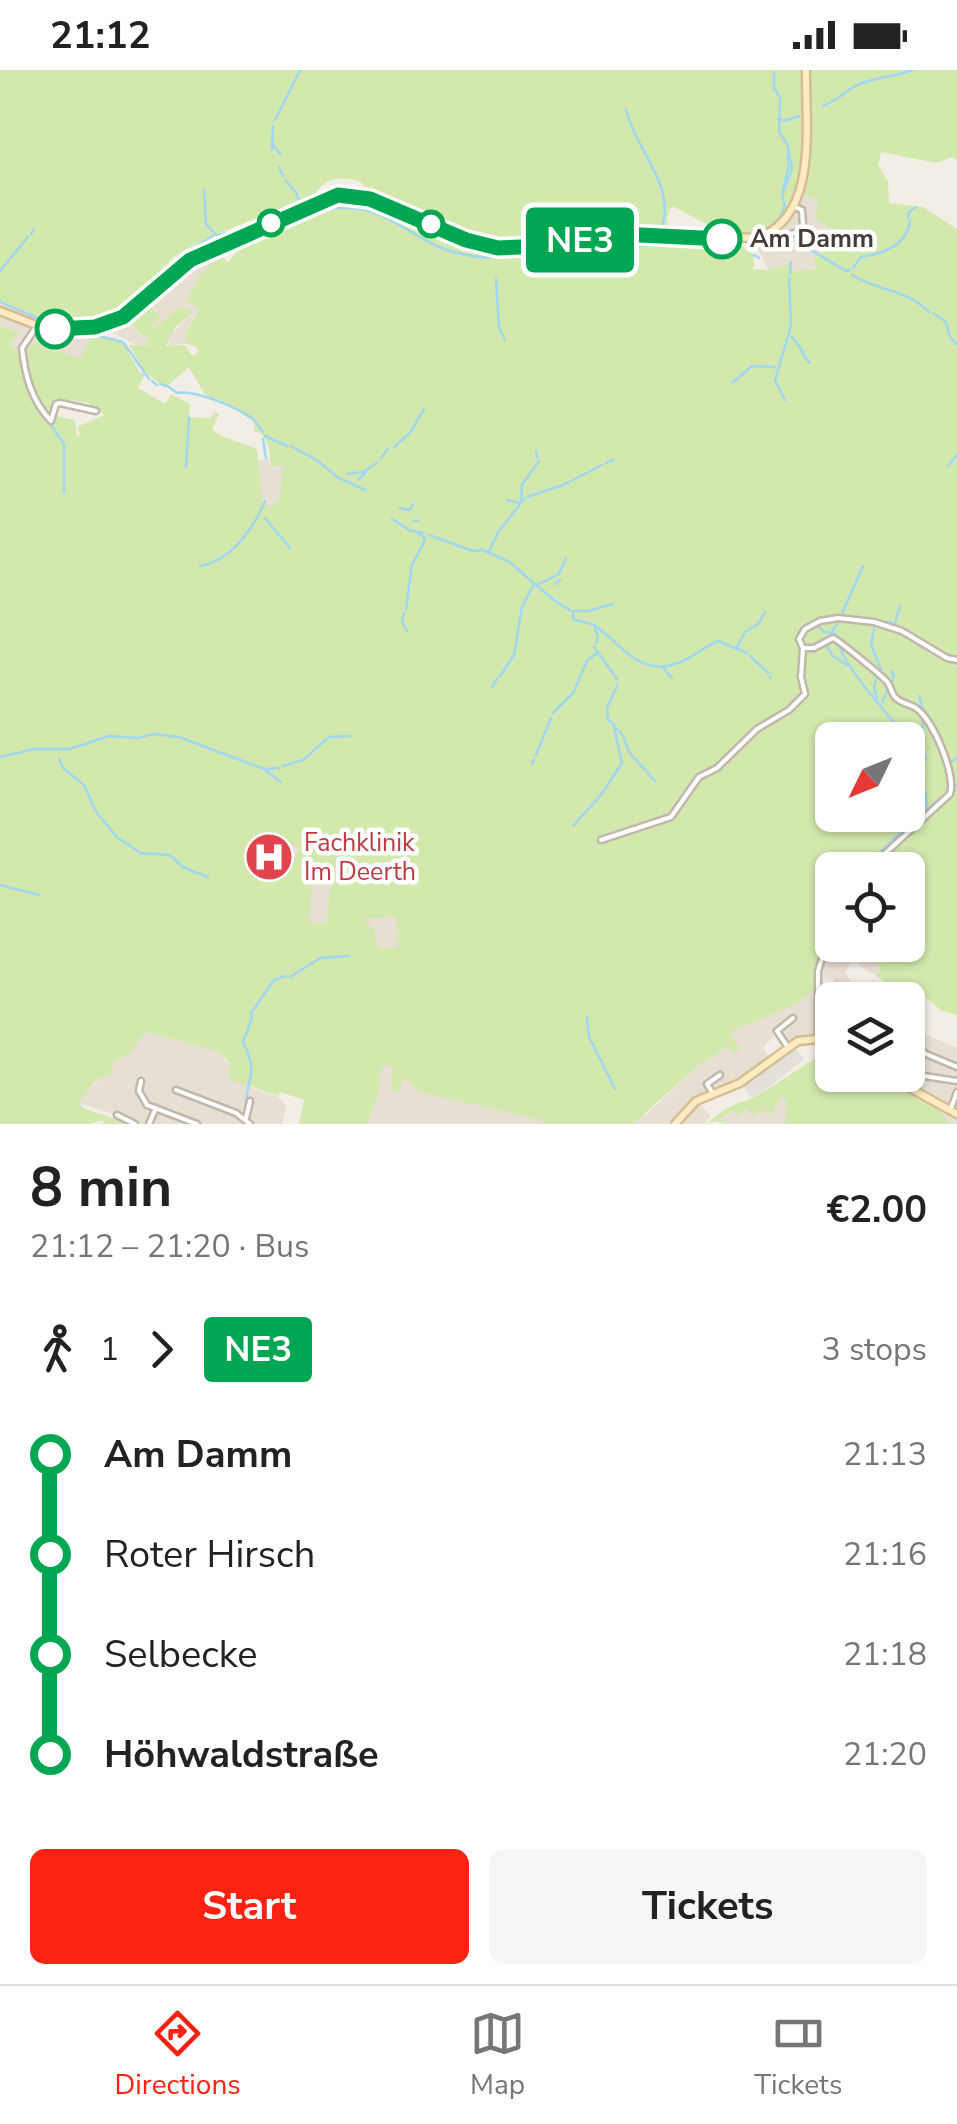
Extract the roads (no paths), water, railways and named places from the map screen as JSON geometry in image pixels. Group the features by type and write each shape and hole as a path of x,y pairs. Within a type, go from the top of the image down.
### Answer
{"main road":[{"path":"0,311 38,326 95,327 123,317 190,260 332,196 359,196 488,246 516,248 620,234 749,239 773,232 795,207 804,158 806,70"},
{"path":"675,1124 692,1104 754,1075 798,1042 815,1039"},
{"path":"917,1092 954,1112"}],"street":[{"path":"774,238 795,233 803,226 802,210 795,207"},
{"path":"38,326 22,348 23,369 42,410 51,420 56,404 60,403 96,411"},
{"path":"601,840 671,817 698,777 717,768 763,724 799,703 805,694 800,639 804,629 815,622 838,618 887,625 957,660"},
{"path":"803,648 814,648 833,638 845,643 862,663 884,678 896,698 920,712 947,760 950,794 887,852"},
{"path":"789,1048 776,1031 793,1018"},
{"path":"925,1053 957,1067"},
{"path":"713,1093 706,1084 720,1074"},
{"path":"925,1076 957,1081"},
{"path":"141,1081 139,1092 146,1105 197,1124"},
{"path":"176,1090 246,1118 250,1124"},
{"path":"954,1112 957,1092"},
{"path":"246,1118 250,1102"},
{"path":"149,1124 156,1108"},
{"path":"117,1114 135,1124"}],"waterway":[{"path":"275,120 300,70"},
{"path":"823,106 857,85 913,70"},
{"path":"774,72 774,88 780,98 779,132 787,144 792,168 782,195 785,206 777,223"},
{"path":"626,109 660,184 665,214 661,230"},
{"path":"778,119 799,116"},
{"path":"272,149 273,126"},
{"path":"273,145 281,155"},
{"path":"783,191 787,156"},
{"path":"279,167 283,176"},
{"path":"285,180 296,192 301,206"},
{"path":"204,190 206,224 217,236"},
{"path":"908,218 916,207"},
{"path":"279,223 324,209 353,208 389,219 444,249 488,257 596,252 618,246 701,245"},
{"path":"253,227 264,216 274,217"},
{"path":"853,268 861,257 899,243 910,221"},
{"path":"218,235 245,228"},
{"path":"31,234 34,229"},
{"path":"181,255 213,236"},
{"path":"0,271 28,237"},
{"path":"804,246 850,270"},
{"path":"732,247 740,248"},
{"path":"754,255 759,258"},
{"path":"790,273 791,262"},
{"path":"174,268 176,264"},
{"path":"139,301 173,269"},
{"path":"852,275 910,298 929,312"},
{"path":"785,400 775,380 791,326 789,278"},
{"path":"496,279 499,328 505,340"},
{"path":"0,302 35,317 74,325"},
{"path":"933,313 946,322 950,337 957,344"},
{"path":"92,319 110,318"},
{"path":"79,331 123,342 149,379"},
{"path":"791,337 810,363"},
{"path":"733,382 752,366 775,367"},
{"path":"152,381 157,385"},
{"path":"160,384 167,386"},
{"path":"169,387 177,393 205,397 238,410 253,419 263,432"},
{"path":"394,447 410,433 424,409"},
{"path":"186,467 189,418"},
{"path":"48,421 64,444 64,492"},
{"path":"265,436 287,446"},
{"path":"263,439 266,458"},
{"path":"290,446 365,490"},
{"path":"381,458 388,449"},
{"path":"536,451 537,457"},
{"path":"948,466 957,455"},
{"path":"606,463 613,460"},
{"path":"521,501 522,485 539,461"},
{"path":"347,474 363,472 377,463"},
{"path":"527,497 563,485 602,465"},
{"path":"359,479 366,472"},
{"path":"489,551 524,499"},
{"path":"507,500 519,503"},
{"path":"200,566 222,558 240,542 265,501"},
{"path":"400,508 410,510 413,504"},
{"path":"265,518 290,548"},
{"path":"392,519 409,530 423,533"},
{"path":"406,609 412,565 425,538 418,533"},
{"path":"429,535 508,561 573,612 573,619 594,625 596,643"},
{"path":"537,585 559,574 566,558"},
{"path":"841,616 863,566"},
{"path":"555,584 560,580"},
{"path":"500,676 514,655 522,607 533,586"},
{"path":"572,611 613,604"},
{"path":"878,621 895,623 900,606"},
{"path":"736,649 745,632 758,624 765,612"},
{"path":"404,613 402,622 407,631"},
{"path":"837,636 832,632 839,621"},
{"path":"594,625 633,658 655,666 683,661 718,641 747,653"},
{"path":"817,625 832,633"},
{"path":"875,625 871,645 881,669"},
{"path":"838,642 867,690 926,758 921,762 927,808 880,852"},
{"path":"825,644 833,656 847,665"},
{"path":"594,647 617,679"},
{"path":"553,713 573,693 587,661 597,653"},
{"path":"750,656 768,673"},
{"path":"663,668 672,678"},
{"path":"891,671 891,684"},
{"path":"877,677 877,698"},
{"path":"492,687 497,679"},
{"path":"573,826 601,795 622,763 607,708 617,686"},
{"path":"882,702 888,690"},
{"path":"919,696 924,712"},
{"path":"536,755 551,718"},
{"path":"615,727 629,752 655,781"},
{"path":"0,757 34,749 69,749 109,736 137,738 154,734 179,737 264,769 281,782"},
{"path":"283,766 303,760 329,737 350,736"},
{"path":"950,763 957,758"},
{"path":"59,759 63,768 84,785 96,812 117,837 140,853 170,855 183,867 208,877"},
{"path":"532,764 534,759"},
{"path":"266,769 279,768"},
{"path":"945,795 949,787"},
{"path":"930,806 941,798"},
{"path":"0,885 39,895"},
{"path":"290,977 320,958 350,956"},
{"path":"246,1107 251,1069 243,1042 251,1013 274,980 286,976"},
{"path":"587,1017 589,1037 615,1089"}],"place":[{"name":"Am Damm","path":"722,239"},
{"name":"Fachklinik Im Deerth","path":"269,857"}]}
